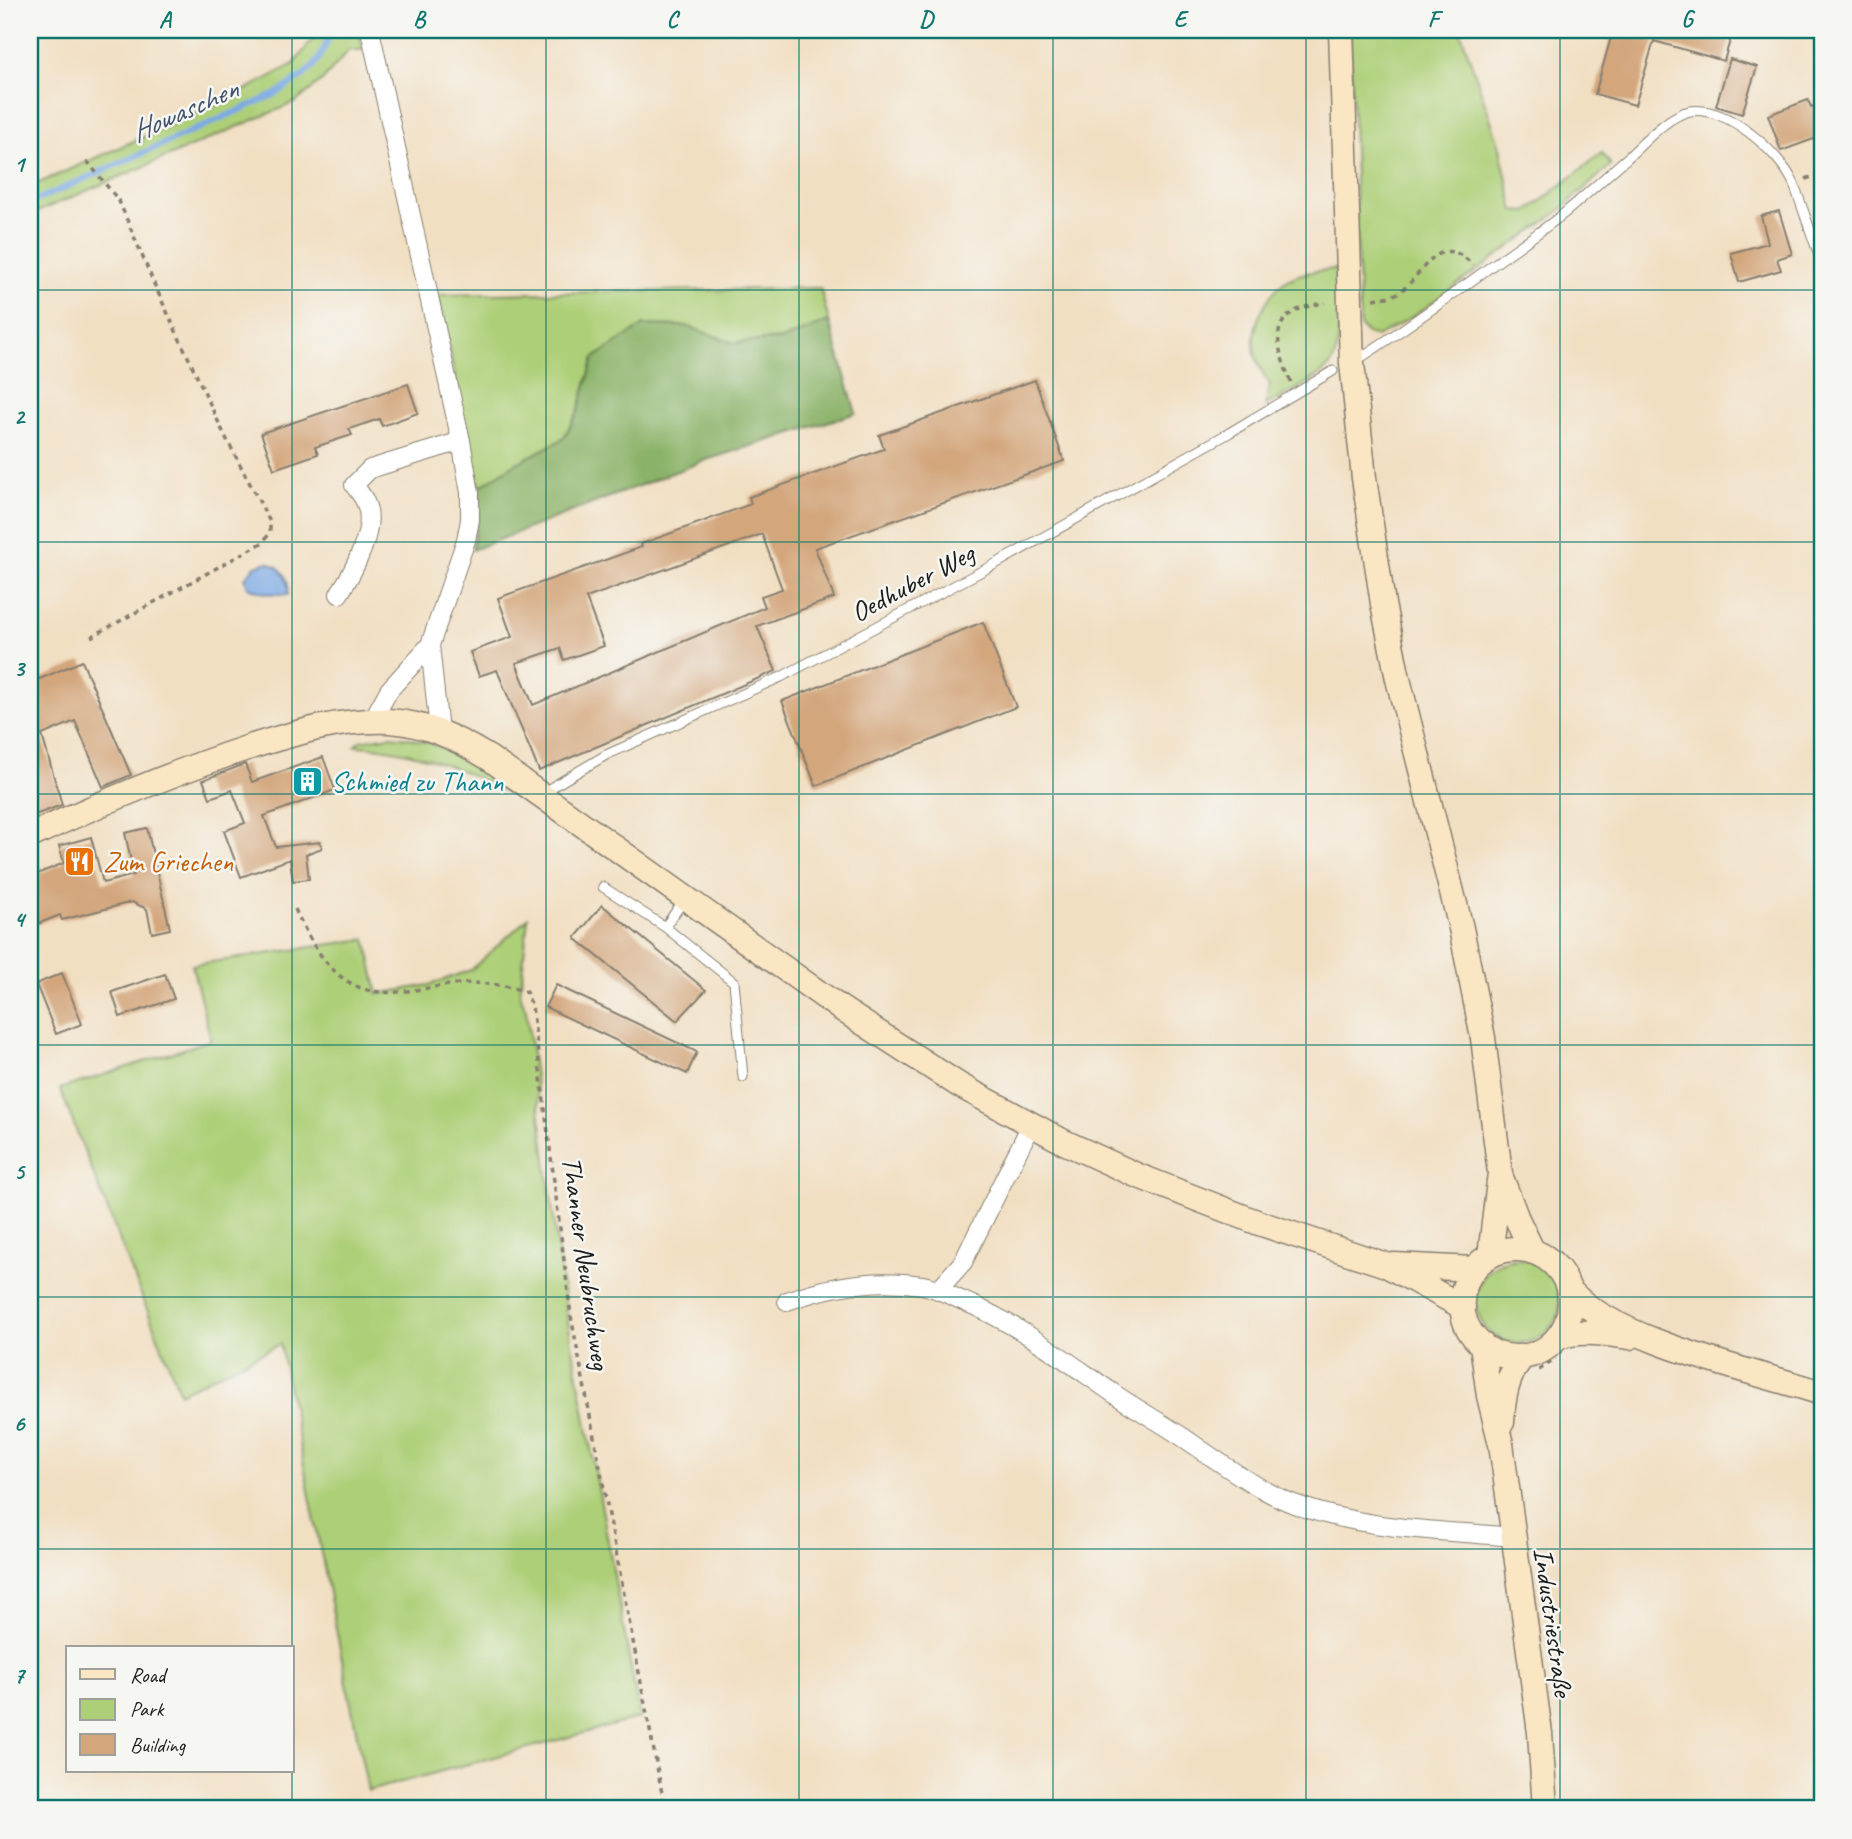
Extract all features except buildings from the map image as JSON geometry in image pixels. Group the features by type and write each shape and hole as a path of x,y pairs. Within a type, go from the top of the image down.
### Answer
{"main road":[{"path":"1340,30 1343,367 1398,679 1464,942 1483,1038 1500,1172 1533,1252"},
{"path":"30,836 137,788 219,757 319,727 372,721 408,723 439,731 480,752 540,793 685,899 917,1059 1031,1125 1182,1194 1386,1265 1463,1307"},
{"path":"1500,1172 1482,1263 1464,1290 1463,1307 1467,1325 1482,1344 1527,1366 1543,1350 1562,1345 1571,1333 1595,1332 1671,1347 1822,1393"},
{"path":"1386,1265 1482,1263 1516,1249 1533,1252 1552,1262 1568,1288 1570,1305 1562,1345"},
{"path":"1568,1288 1580,1302 1600,1314 1671,1347"},
{"name":"Industriestraße","path":"1482,1344 1489,1396 1500,1444 1540,1733 1545,1809"},
{"name":"Industriestraße","path":"1500,1444 1503,1403 1513,1368 1527,1366"}],"street":[{"path":"370,30 461,440 470,493 470,520 466,540 429,645 389,690 372,721"},
{"path":"339,594 352,575 368,530 368,506 354,485 370,469 461,440"},
{"path":"429,645 439,731"},
{"path":"938,1290 962,1262 1031,1125"},
{"path":"787,1301 819,1289 890,1283 923,1285 1012,1325 1054,1350 1112,1392 1228,1468 1292,1504 1331,1516 1382,1525 1513,1537"}],"lane":[{"name":"Oedhuber Weg","path":"540,793 606,755 806,665 999,562 1343,367 1417,321 1562,215 1681,114 1696,111 1721,118 1743,129 1773,151 1794,184 1822,264"},
{"path":"603,887 665,927 734,982 743,1077"},
{"path":"665,927 685,899"}],"path":[{"path":"87,161 119,201 207,397 270,522 270,533 262,543 91,637"},
{"path":"1374,299 1397,294 1431,257 1442,253 1452,252 1462,256 1472,263 1479,275"},
{"path":"1296,393 1277,346 1281,325 1298,310 1325,303"},
{"name":"Thanner Neubruchweg","path":"295,909 317,953 354,985 368,991 392,994 486,983 506,985 526,992 532,1006 571,1316 665,1809"},
{"path":"1527,1366 1562,1345"}],"green space":[{"path":"316,30 358,30 363,50 349,50 323,80 296,102 30,215 30,187 229,99 294,64"},
{"path":"1350,30 1460,30 1499,144 1514,211 1527,212 1602,153 1611,165 1557,213 1415,315 1377,337 1367,334 1360,326"},
{"path":"1336,269 1339,329 1333,361 1312,380 1265,406 1270,385 1254,351 1255,329 1262,311 1271,295 1289,279"},
{"path":"820,288 829,321 784,339 734,343 686,326 594,358 578,412 563,439 478,488 438,295"},
{"path":"829,321 856,413 706,460 472,550 478,488 513,465 563,439 578,412 594,358 644,325 686,326 734,343 784,339"},
{"path":"390,736 414,739 459,755 501,779 560,822 487,782 436,761 383,748 355,746 360,741"},
{"path":"528,918 520,994 526,1010 566,1311 640,1718 368,1791 280,1344 180,1393 60,1089 211,1040 192,965 366,939 378,994 429,985 471,970"},
{"path":"1518,1259 1534,1262 1548,1271 1557,1285 1560,1301 1557,1317 1548,1331 1534,1340 1518,1343 1502,1340 1488,1331 1479,1317 1476,1301 1479,1285 1488,1271 1502,1262"}],"water":[{"path":"268,562 284,574 288,595 264,593 248,587 245,578 255,566"}],"waterway":[{"name":"Howaschen","path":"30,203 276,94 311,68 322,53 331,30"}],"place":[{"name":"Schmied zu Thann","path":"308,781"},
{"name":"Zum Griechen","path":"80,861"}]}
